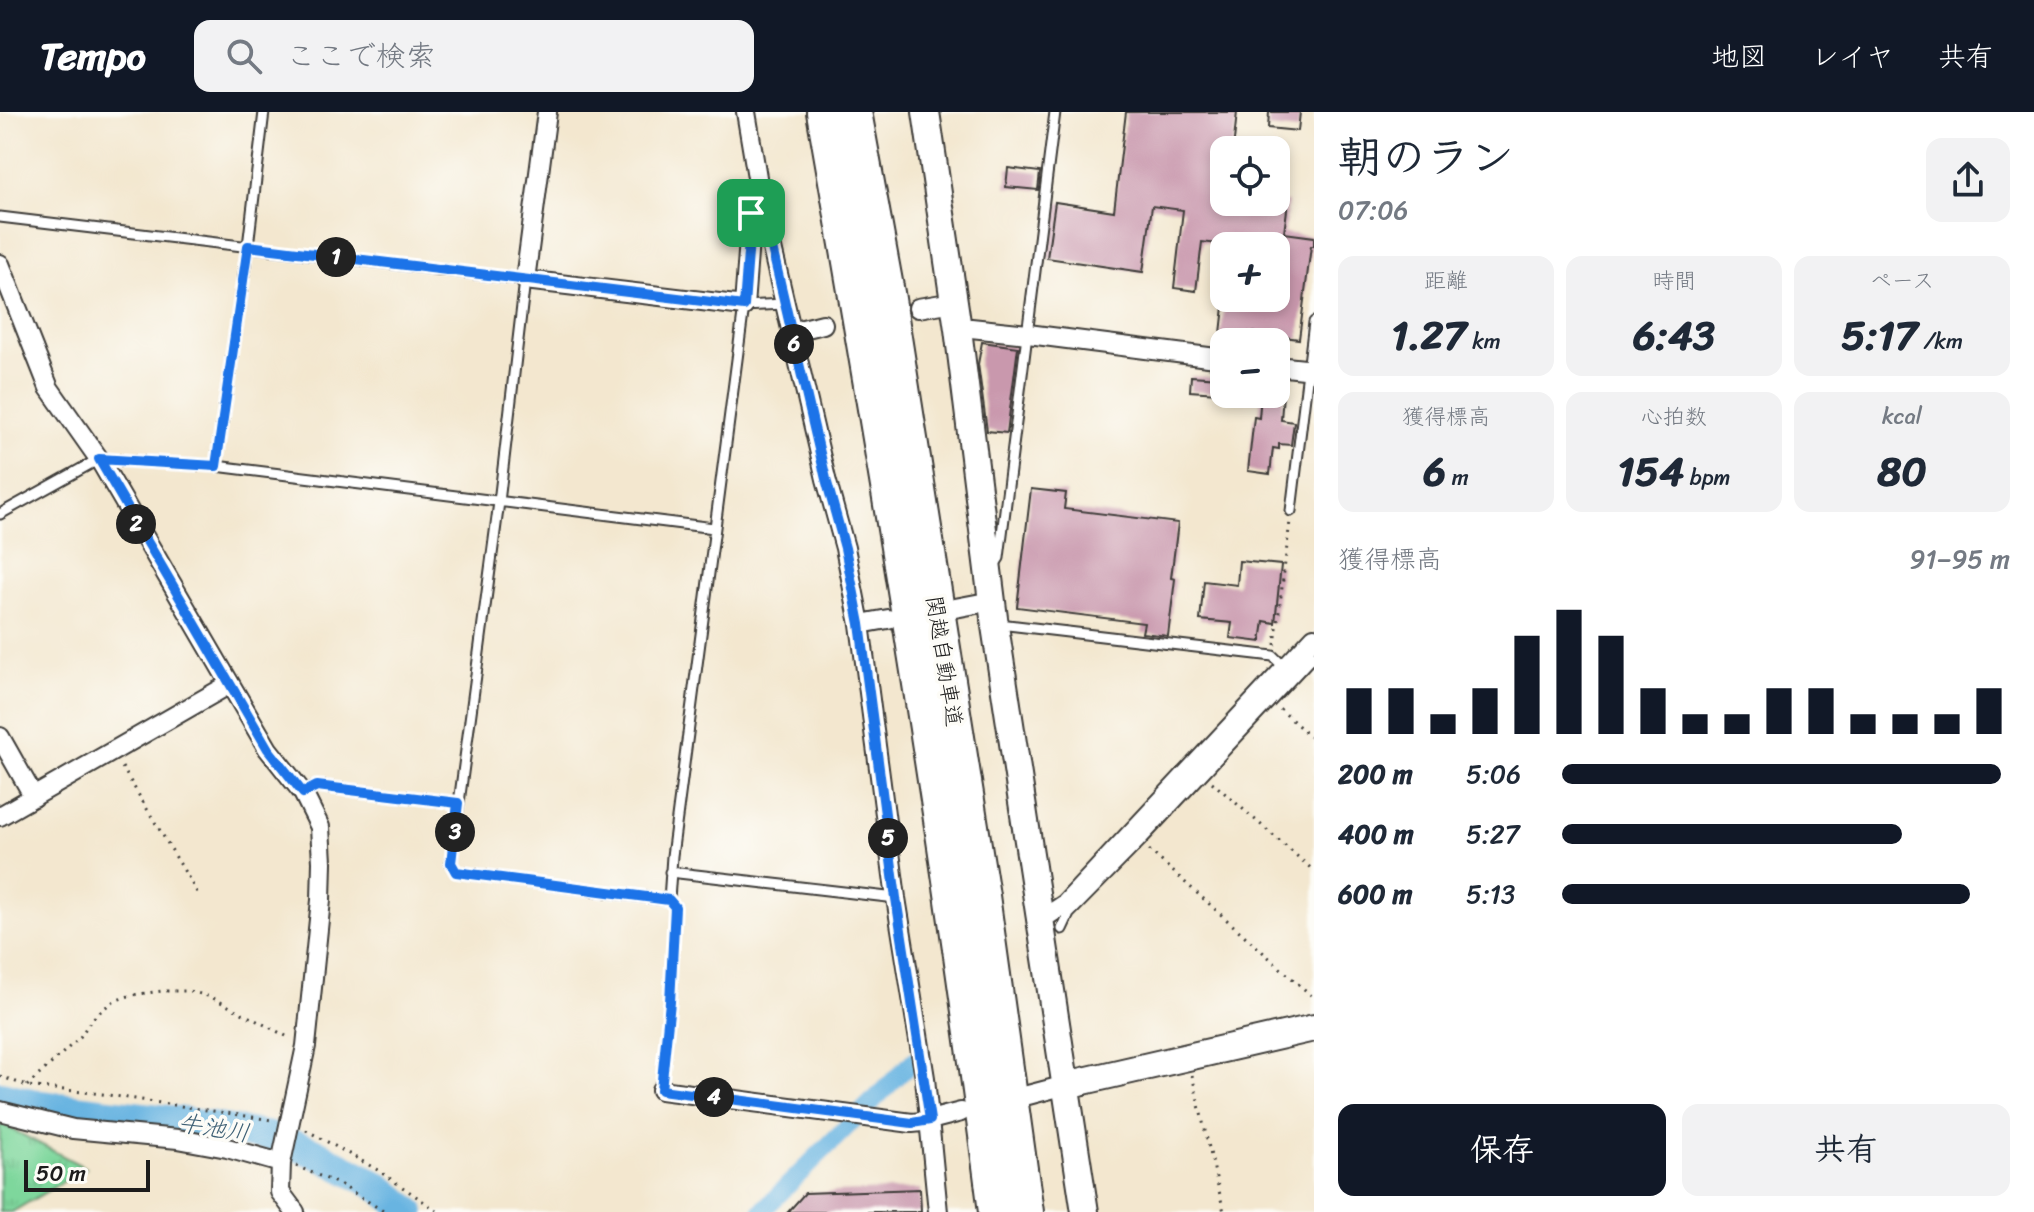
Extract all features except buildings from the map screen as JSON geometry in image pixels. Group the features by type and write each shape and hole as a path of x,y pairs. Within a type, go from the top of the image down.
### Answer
{"highway":[{"name":"関越自動車道","path":"824,112 953,902 996,1212"},
{"name":"関越自動車道","path":"854,112 887,293 975,851 1026,1212"}],"street":[{"path":"547,112 525,280 744,306 751,213 761,201"},
{"path":"746,112 761,201 845,548 860,624 896,898 930,1120 938,1212"},
{"path":"926,112 958,329 993,614 1050,923 1066,1085 1085,1212"},
{"path":"0,264 49,388 99,459 268,749 303,793 320,827 321,900 306,1046 282,1159 280,1192 295,1212"},
{"path":"918,308 954,302"},
{"path":"791,332 823,324"},
{"path":"958,329 1028,334 1210,357"},
{"path":"1290,368 1311,370"},
{"path":"955,608 993,614"},
{"path":"860,624 888,619"},
{"path":"1050,923 1050,914 1065,904 1279,662 1314,637"},
{"path":"0,816 230,684"},
{"path":"0,737 34,797"},
{"path":"1028,1095 1314,1028"},
{"path":"661,1090 912,1123 961,1112"},
{"path":"0,1111 73,1129 178,1139 282,1159"}],"lane":[{"path":"216,466 264,112"},
{"path":"987,568 994,566 999,558 1055,112"},
{"path":"0,217 525,280 451,863 456,872 669,900 670,872 744,306 785,304"},
{"path":"1291,511 1311,370 1314,322"},
{"path":"0,514 99,459 216,466 714,528"},
{"path":"993,614 1008,625 1279,662"},
{"path":"1050,923 1069,914 1140,842 1314,655"},
{"path":"303,793 317,786 458,803"},
{"path":"670,872 896,898"}],"path":[{"path":"1279,662 1291,511"},
{"path":"1272,701 1314,740"},
{"path":"113,751 198,894"},
{"path":"1203,774 1314,871"},
{"path":"1140,842 1314,998"},
{"path":"661,1090 675,907 669,900"},
{"path":"27,1086 80,1037 103,1009 114,1001 132,995 190,991 211,997 306,1046"},
{"path":"1188,1057 1224,1212"},
{"path":"0,1076 27,1086 102,1094 289,1124 376,1169 439,1212"},
{"path":"282,1159 323,1176 385,1212"}],"green space":[{"path":"0,1123 86,1168 12,1212 0,1212"}],"waterway":[{"path":"761,1212 913,1061"},
{"name":"牛池川","path":"0,1096 40,1105 185,1122 271,1137 313,1152 378,1186 410,1212"}],"route":[{"path":"761,201 845,548 860,624 896,898 925,1078 930,1120 922,1122 661,1090 675,907 669,900 456,872 451,863 458,803 317,786 303,793 268,749 99,459 216,466 248,246 744,306 751,213 761,201"}]}
